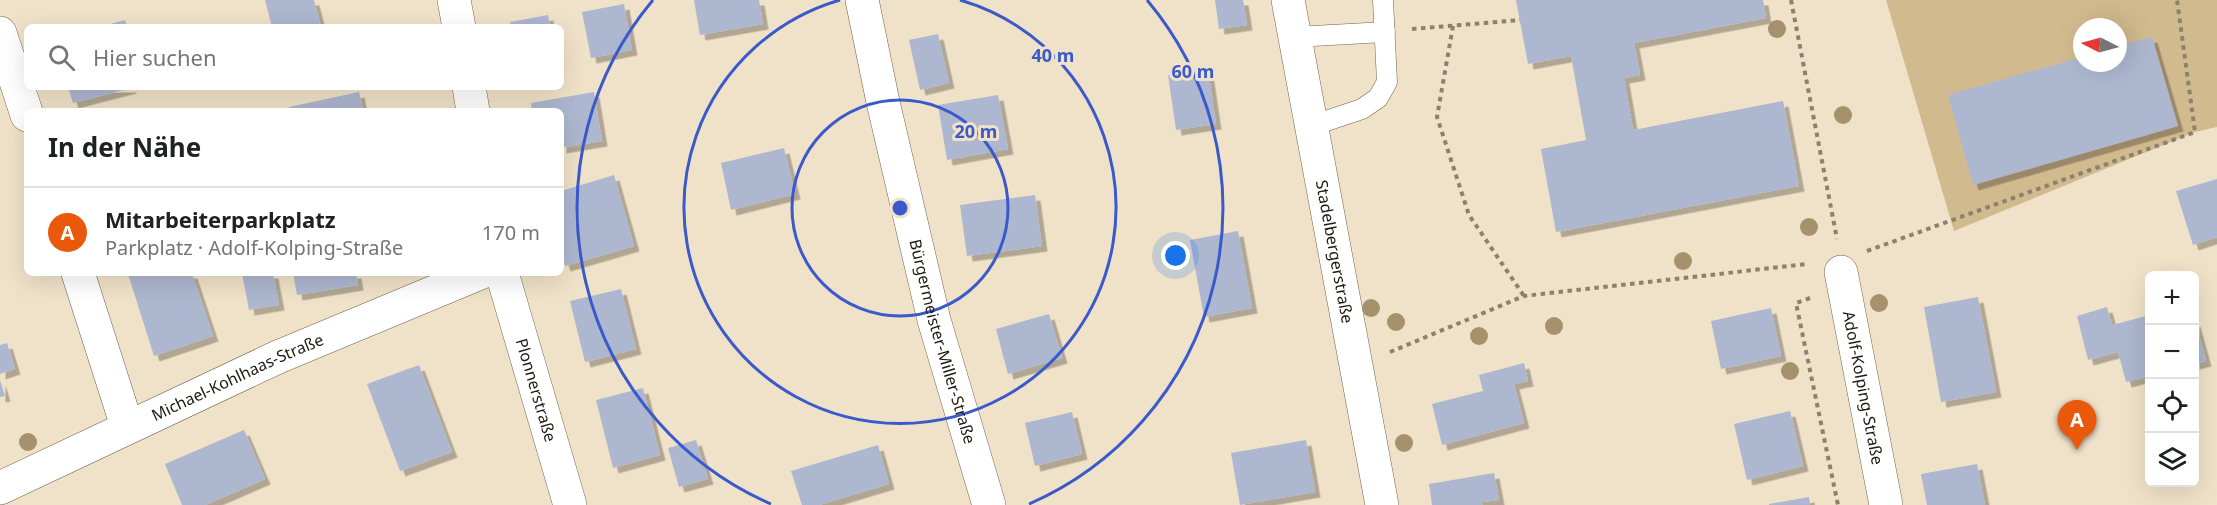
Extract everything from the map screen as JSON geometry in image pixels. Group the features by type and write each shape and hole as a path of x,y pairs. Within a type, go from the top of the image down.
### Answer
{"street":[{"path":"454,0 458,24"},
{"name":"Bürgermeister-Miller-Straße","path":"862,0 883,102 934,320 989,505"},
{"name":"Stadelbergerstraße","path":"1288,0 1382,505"},
{"path":"0,33 25,108"},
{"path":"470,90 472,108"},
{"name":"Adolf-Kolping-Straße","path":"1842,273 1886,505"},
{"path":"79,276 127,426"},
{"name":"Michael-Kohlhaas-Straße","path":"0,488 127,426 278,357 473,276"},
{"name":"Plonnerstraße","path":"503,276 570,505"}],"lane":[{"path":"1311,126 1362,110 1378,98 1387,81 1383,0"},
{"path":"1295,37 1385,32"}],"path":[{"path":"1791,0 1842,273"},
{"path":"1838,505 1796,303 1842,273 2195,132 2177,0"},
{"path":"1385,32 1520,20"},
{"path":"1453,26 1437,117 1469,215 1524,296"},
{"path":"1356,367 1524,296 1842,273"}],"shaded area":[{"path":"1886,0 2217,0 2217,127 2195,132 1954,231"}],"building":[{"path":"265,0 314,0 320,24 271,24"},
{"path":"694,0 759,0 763,24 700,35"},
{"path":"1215,0 1243,0 1247,25 1219,29"},
{"path":"1516,0 1763,0 1766,18 1634,43 1640,75 1624,78 1633,130 1783,101 1799,186 1556,232 1541,149 1586,140 1571,56 1528,64"},
{"path":"624,4 632,50 591,58 582,12"},
{"path":"548,15 550,24 510,24 510,22"},
{"path":"125,20 126,24 110,24"},
{"path":"938,34 949,83 920,90 909,40"},
{"path":"2152,37 2178,126 1973,185 1948,95 2073,60 2073,72 2127,72 2127,44"},
{"path":"1208,70 1216,124 1176,130 1168,75"},
{"path":"69,90 123,90 73,103"},
{"path":"359,92 362,108 289,108"},
{"path":"594,92 602,141 564,147 564,108 532,108 531,103"},
{"path":"998,95 1008,149 947,160 938,105"},
{"path":"784,148 795,194 731,210 721,163"},
{"path":"614,175 634,246 565,266 564,190"},
{"path":"2217,179 2217,237 2193,245 2176,191"},
{"path":"1035,195 1042,246 967,256 960,205"},
{"path":"1238,231 1252,308 1204,317 1190,240"},
{"path":"129,276 193,276 213,336 154,356"},
{"path":"243,276 274,276 279,305 249,310"},
{"path":"294,276 356,276 358,285 297,295"},
{"path":"621,289 636,349 585,362 570,301"},
{"path":"1978,297 1996,392 1941,402 1924,307"},
{"path":"2107,307 2112,325 2145,316 2145,377 2126,382 2118,352 2088,360 2077,316"},
{"path":"1771,308 1781,356 1721,369 1711,321"},
{"path":"1049,314 1062,358 1008,374 996,329"},
{"path":"2199,336 2206,361 2199,363"},
{"path":"7,343 15,369 0,374 0,345"},
{"path":"1524,363 1528,381 1514,384 1524,423 1442,445 1432,404 1483,391 1479,375"},
{"path":"419,365 452,452 400,471 367,384"},
{"path":"0,380 5,396 0,397"},
{"path":"643,388 660,455 613,468 596,400"},
{"path":"1790,411 1803,466 1747,480 1734,424"},
{"path":"1072,412 1082,454 1035,466 1025,423"},
{"path":"244,430 265,479 205,505 182,505 165,464"},
{"path":"696,440 708,479 679,487 668,448"},
{"path":"1306,440 1315,492 1240,505 1231,453"},
{"path":"878,445 889,484 819,505 802,505 791,471"},
{"path":"1977,464 1985,505 1927,505 1921,474"},
{"path":"1494,473 1499,500 1482,502 1483,505 1432,505 1429,484"},
{"path":"1809,497 1810,505 1769,505 1769,504"}],"place":[{"name":"Mitarbeiterparkplatz","path":"2077,450"}]}
